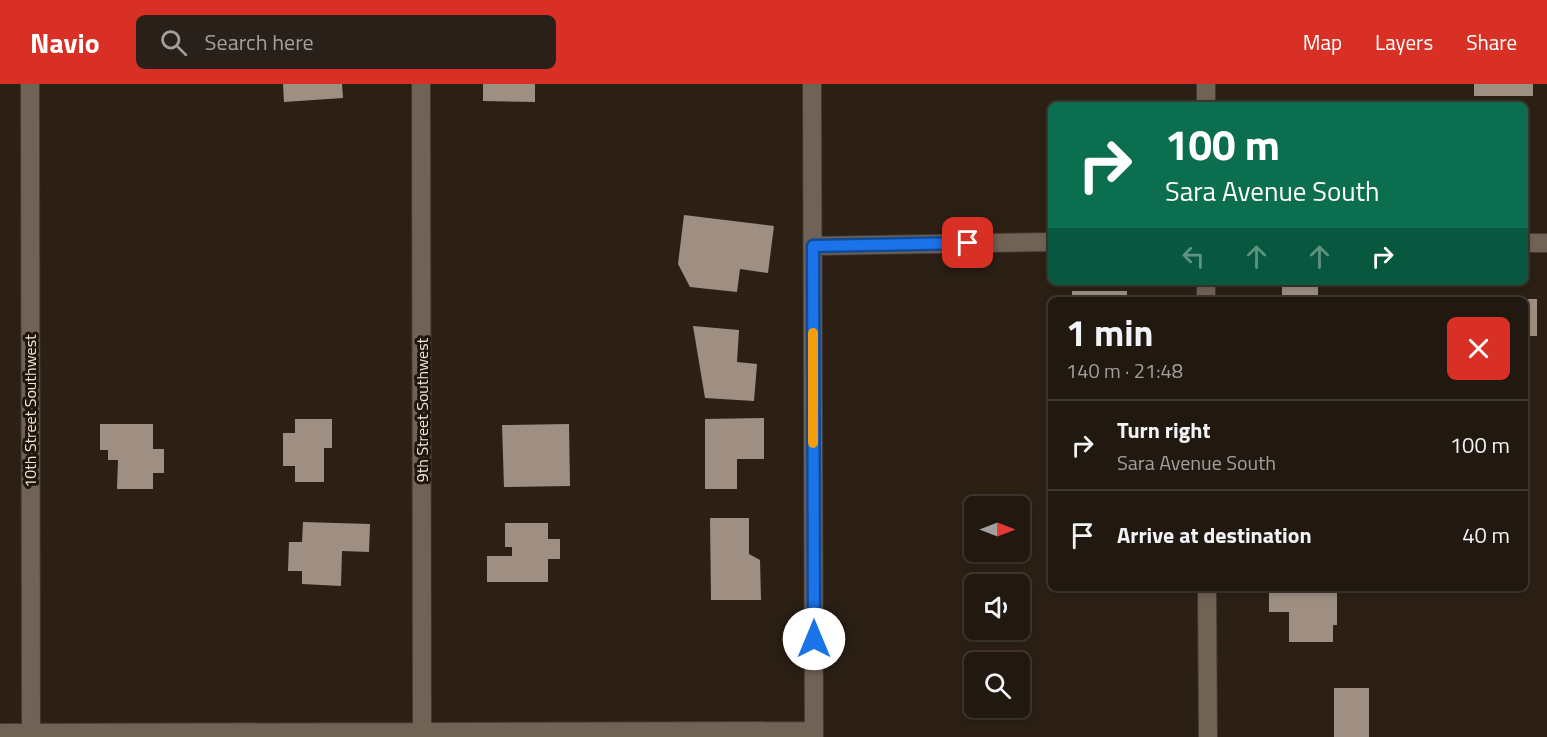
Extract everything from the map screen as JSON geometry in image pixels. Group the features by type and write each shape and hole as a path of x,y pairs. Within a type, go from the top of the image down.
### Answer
{"street":[{"name":"10th Street Southwest","path":"30,84 31,735"},
{"name":"9th Street Southwest","path":"421,84 422,735"},
{"path":"0,733 31,735 814,734 812,84"},
{"path":"1206,84 1206,102"},
{"path":"813,246 1048,242"},
{"path":"1528,243 1547,243"},
{"path":"1207,591 1208,737"}],"building":[{"path":"283,84 342,84 343,98 284,102"},
{"path":"483,84 535,84 535,102 483,101"},
{"path":"1474,84 1533,84 1533,96 1474,96"},
{"path":"684,215 774,226 768,273 740,269 737,292 690,287 678,264"},
{"path":"1282,285 1318,285 1318,297 1282,297"},
{"path":"1072,291 1127,291 1127,297 1072,297"},
{"path":"1528,299 1537,299 1537,336 1528,336"},
{"path":"693,326 739,330 737,362 757,364 754,401 705,398"},
{"path":"764,418 764,459 737,459 737,489 705,489 705,419"},
{"path":"295,419 332,419 332,448 324,448 324,482 295,482 295,466 283,466 283,433 295,433"},
{"path":"100,424 153,424 153,449 164,449 164,473 153,473 153,489 117,489 118,460 108,460 108,450 100,450"},
{"path":"569,424 570,486 504,487 502,425"},
{"path":"710,518 749,518 749,554 760,560 761,600 711,600"},
{"path":"303,522 370,524 369,552 342,551 341,586 302,584 302,571 288,571 289,542 302,542"},
{"path":"505,523 548,523 548,539 560,539 560,559 548,559 548,582 487,582 487,556 512,556 512,547 505,547"},
{"path":"1269,591 1337,591 1337,625 1333,625 1333,642 1289,642 1289,612 1269,612"},
{"path":"1334,688 1369,688 1369,737 1334,737"}],"slow traffic":[{"path":"813,333 813,443"}],"route":[{"path":"814,639 813,246 968,243"}]}
